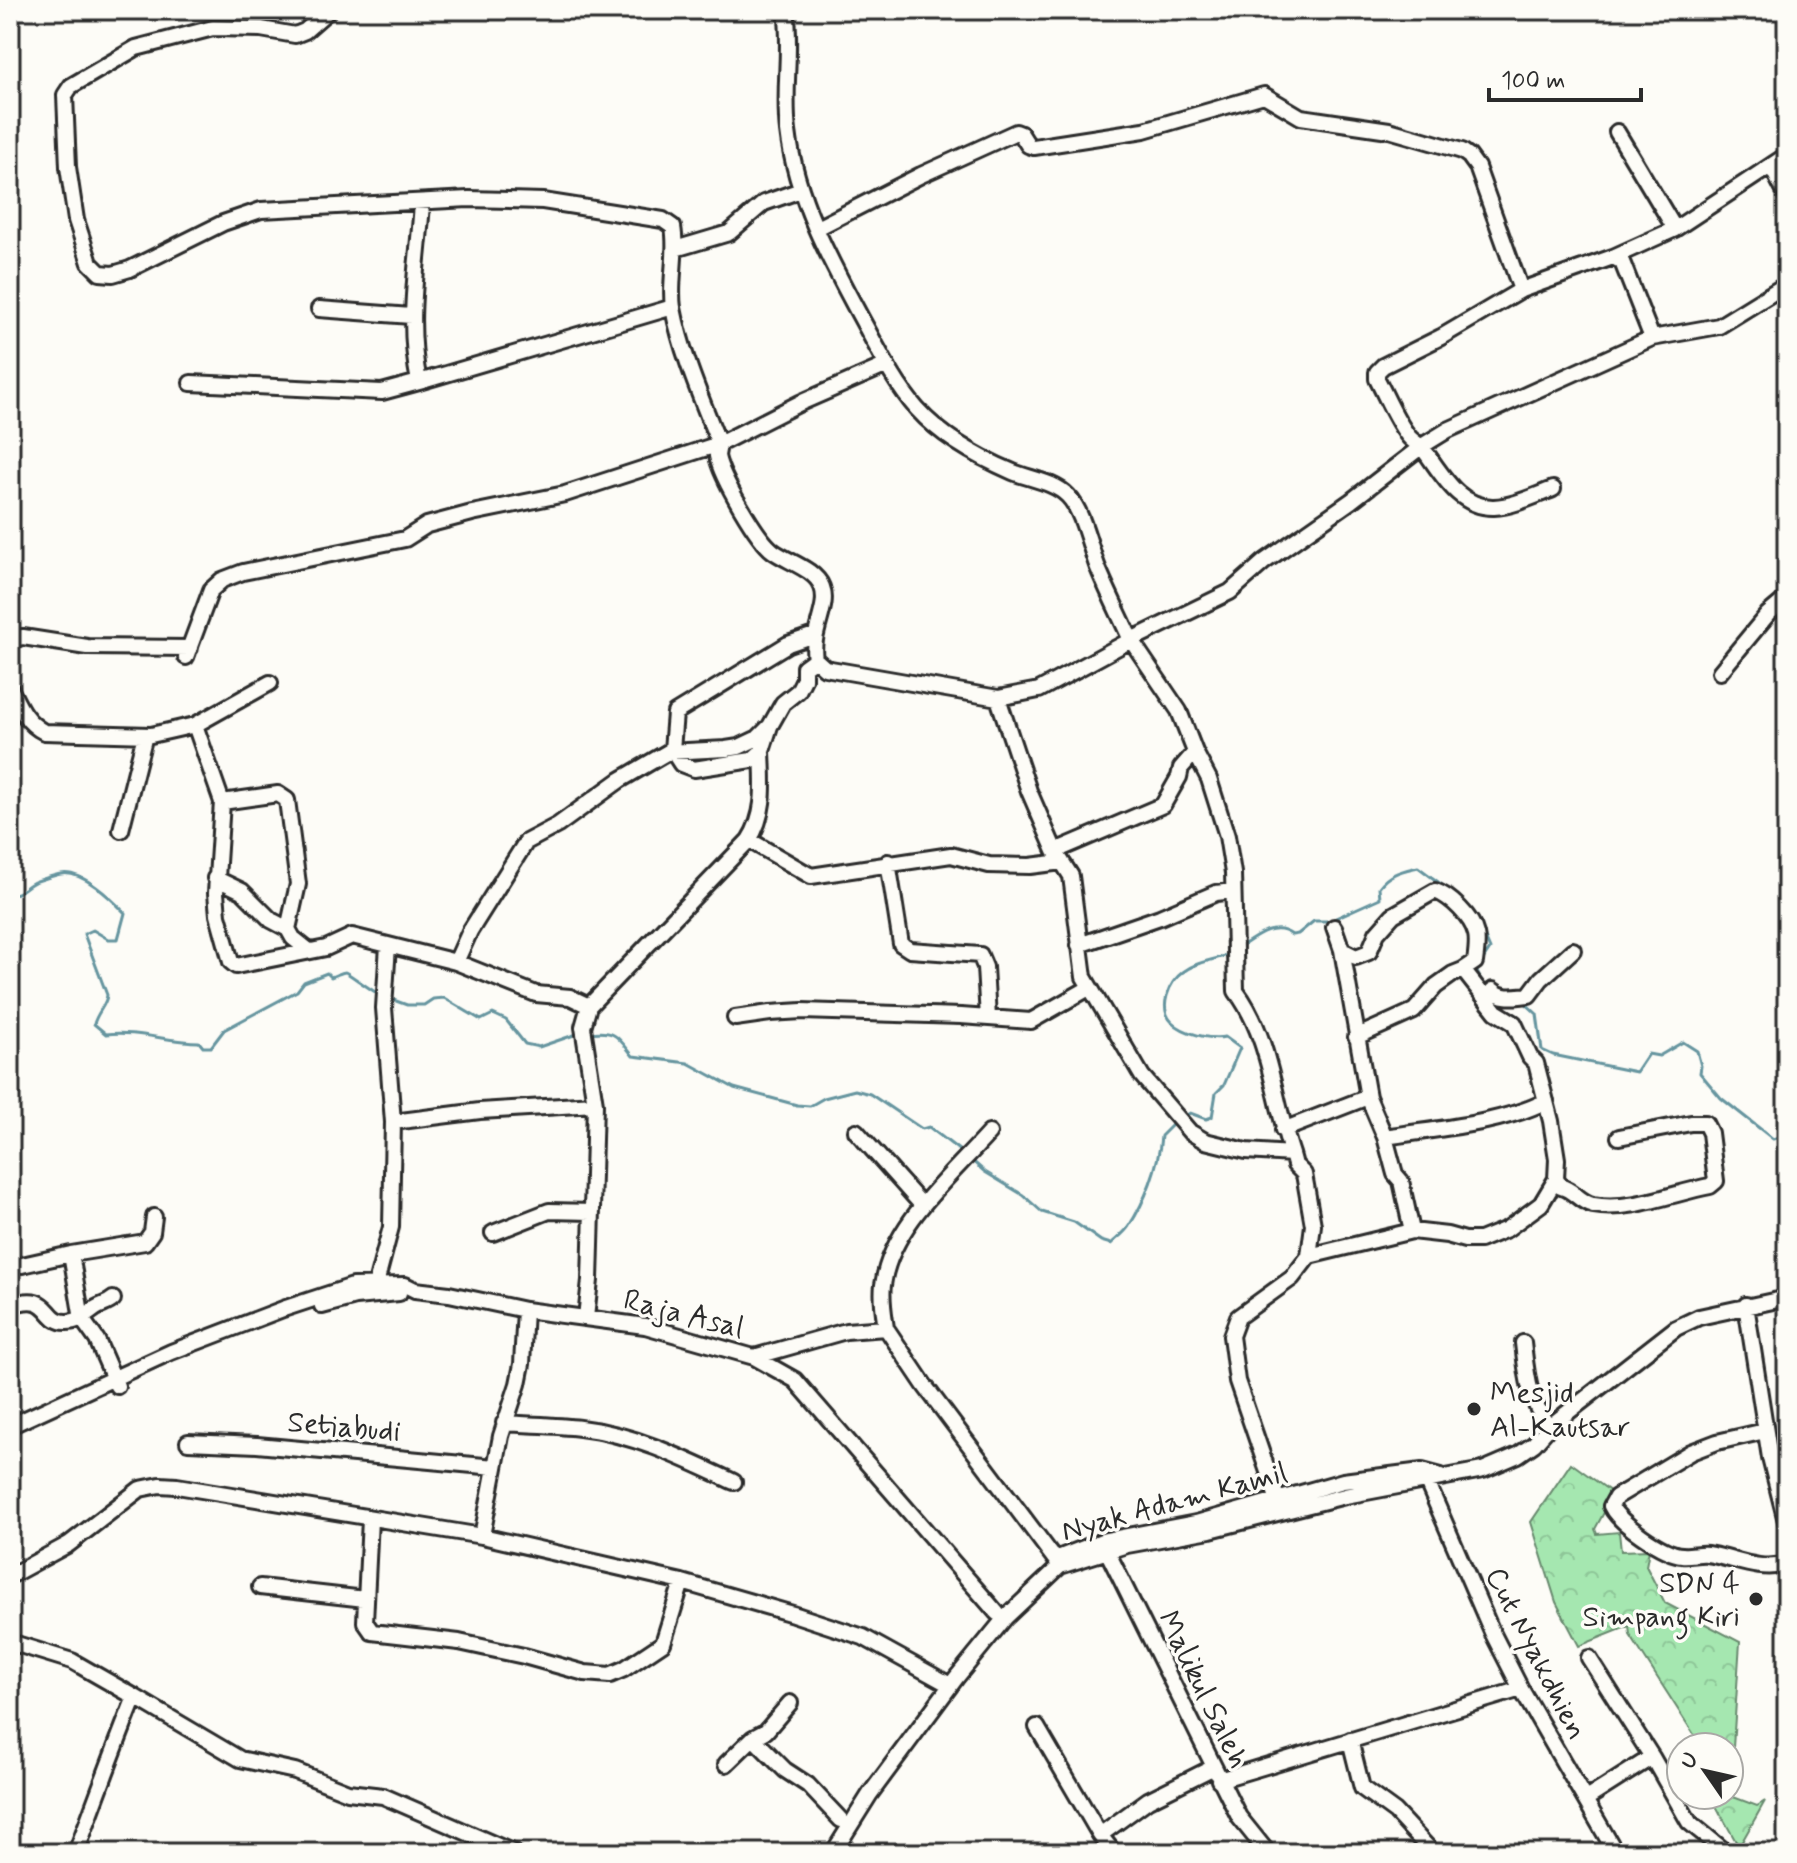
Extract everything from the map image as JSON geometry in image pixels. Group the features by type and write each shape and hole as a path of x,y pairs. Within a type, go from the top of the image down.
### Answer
{"street":[{"path":"329,10 305,31 295,35 261,29 213,28 136,48 71,86 65,95 68,167 76,220 90,263 100,273 122,271 223,223 261,210 469,199 543,201 663,220 673,227 673,307 689,365 719,444 717,456 763,542 812,575 821,585 824,601 814,635 815,659 825,668 998,698 1039,690 1131,640 1230,592 1264,562 1422,446 1463,423 1652,338 1719,326 1787,284"},
{"path":"786,10 790,32 785,94 788,134 801,190 831,264 887,365 918,410 943,433 976,454 1053,486 1071,498 1131,640 1179,711 1209,779 1232,858 1237,944 1236,991 1262,1037 1283,1130 1295,1165 1304,1174 1313,1225 1309,1256 1292,1278 1238,1317 1231,1336 1237,1381 1278,1501"},
{"path":"817,228 921,175 1016,132 1034,147 1144,130 1264,95 1301,117 1389,130 1462,151 1469,156 1477,167 1521,290"},
{"path":"1617,132 1675,229"},
{"path":"1553,489 1492,507 1463,497 1449,485 1422,446 1410,438 1377,379 1377,372 1521,290 1613,257 1675,229 1787,155"},
{"path":"1771,166 1787,197"},
{"path":"675,249 729,233 764,203 801,190"},
{"path":"419,382 411,316 422,203"},
{"path":"1613,257 1622,262 1652,338"},
{"path":"191,383 382,392 673,307"},
{"path":"319,309 411,316"},
{"path":"10,639 23,637 98,648 188,652 211,590 222,580 271,566 405,539 427,525 565,494 719,444 800,403 887,365"},
{"path":"1720,672 1768,614 1787,598"},
{"path":"762,751 752,760 694,769 681,764 672,750 675,713 788,644 814,635"},
{"path":"586,1318 595,1104 584,1034 589,1006 749,840 764,805 762,751 770,726 783,703 798,691 804,679 804,667 815,659"},
{"path":"10,688 23,714 33,726 44,732 145,735 195,725 270,683"},
{"path":"998,698 1029,791 1058,856 1071,876 1084,977 1142,1076 1190,1132 1219,1146 1292,1154"},
{"path":"195,725 222,802 215,878 218,915 233,965 326,948 352,936 456,962 536,994 570,997 589,1006"},
{"path":"456,962 470,931 526,842 558,825 620,780 672,750 739,747 758,738 770,726"},
{"path":"121,830 145,735"},
{"path":"749,840 811,876 888,862 951,855 989,865 1030,866 1058,856 1163,805 1181,768 1195,752"},
{"path":"222,802 278,794 287,800 298,884 289,913 288,929 293,938 308,950"},
{"path":"888,862 901,944 910,950 980,955 985,967 988,1018"},
{"path":"215,878 242,891 271,920 288,929"},
{"path":"1079,945 1160,917 1216,893 1233,891"},
{"path":"1342,950 1356,957 1369,952 1377,933 1393,915 1435,891 1445,895 1476,934 1475,962 1436,986 1414,1011 1356,1037"},
{"path":"1334,927 1342,950 1368,1097 1385,1137 1395,1174 1401,1181 1412,1231"},
{"path":"376,1284 391,1227 393,1122 384,1008 388,945"},
{"path":"1489,994 1507,997 1529,995 1541,979 1573,950"},
{"path":"1309,1256 1412,1231 1465,1240 1496,1235 1541,1204 1556,1179 1557,1159 1536,1063 1514,1023 1496,1012 1489,994 1463,970"},
{"path":"735,1018 802,1011 1031,1021 1089,988"},
{"path":"1283,1130 1368,1097"},
{"path":"1385,1137 1476,1122 1531,1109 1546,1101"},
{"path":"393,1122 480,1111 595,1104"},
{"path":"1556,1179 1561,1187 1567,1188 1578,1199 1596,1206 1629,1205 1710,1186 1716,1181 1710,1133 1705,1123 1619,1137"},
{"path":"856,1131 922,1205"},
{"path":"989,1133 922,1205 888,1263 882,1289 886,1328 1057,1563"},
{"path":"493,1233 549,1211 592,1212"},
{"path":"22,1265 145,1242 152,1232 154,1217"},
{"path":"71,1254 82,1319 97,1340 116,1382"},
{"name":"Raja Asal","path":"116,1382 223,1331 345,1288 376,1284 405,1285 415,1290 525,1310 664,1330 754,1357 846,1331 886,1328"},
{"name":"Raja Asal","path":"11,1425 299,1313 348,1298 415,1290"},
{"path":"1523,1343 1529,1390 1535,1408 1549,1427 1676,1328 1699,1317 1787,1298"},
{"path":"10,1306 34,1301 41,1303 62,1322 82,1319 113,1299"},
{"path":"1746,1305 1765,1431 1787,1525"},
{"path":"482,1536 504,1423 522,1364 525,1310"},
{"path":"754,1357 795,1380 997,1613"},
{"path":"504,1423 603,1432 658,1447 734,1482"},
{"name":"Nyak Adam Kamil","path":"822,1853 841,1820 997,1613 1057,1563 1104,1546 1343,1481 1441,1476 1483,1470 1518,1455 1534,1444 1549,1427"},
{"path":"1765,1431 1717,1442 1691,1452 1616,1497 1611,1506 1617,1516 1671,1552 1682,1555 1705,1553 1746,1565 1766,1567 1787,1564"},
{"name":"Setiabudi","path":"188,1442 257,1445 495,1467"},
{"path":"1104,1546 1210,1530 1424,1477"},
{"name":"Cut Nyakdhien","path":"1424,1477 1492,1632 1521,1689 1616,1853"},
{"path":"10,1576 69,1544 128,1497 149,1486 177,1486 482,1536 682,1582 863,1637 946,1683"},
{"path":"370,1519 365,1622 372,1632 459,1642 585,1673 610,1675 663,1643 682,1582"},
{"name":"Malikul Saleh","path":"1104,1546 1239,1817 1268,1853"},
{"path":"260,1587 365,1599"},
{"path":"833,1853 946,1683 1020,1596"},
{"path":"10,1642 72,1661 240,1759 295,1771 348,1792 383,1796 514,1853"},
{"path":"1589,1658 1689,1822 1727,1853"},
{"path":"1100,1835 1148,1800 1216,1773 1350,1740 1521,1689"},
{"path":"76,1853 135,1697"},
{"path":"726,1764 753,1738 766,1731 790,1703"},
{"path":"1037,1727 1100,1835 1114,1853"},
{"path":"753,1738 785,1770 808,1785 841,1820"},
{"path":"1350,1740 1362,1788 1395,1812 1433,1853"},
{"path":"1586,1799 1652,1757"}],"green space":[{"path":"1571,1463 1614,1494 1595,1529 1597,1534 1619,1532 1621,1551 1649,1550 1646,1566 1665,1603 1740,1642 1734,1731 1692,1731 1630,1635 1629,1626 1579,1646 1556,1602 1531,1522"},
{"path":"1745,1801 1757,1806 1765,1801 1739,1847 1719,1811 1745,1811"}],"waterway":[{"path":"1239,948 1271,930 1298,934 1314,921 1329,921 1380,898 1379,887 1387,879 1418,867 1465,902 1472,912"},
{"path":"10,895 37,881 69,874 96,887 125,913 118,939 108,939 93,930 84,934 107,995 94,1024 106,1034 199,1042 203,1047 211,1047 224,1030 297,991 304,982 327,973 331,977 345,972 381,995"},
{"path":"1478,921 1490,949 1482,961"},
{"path":"1182,1118 1190,1113 1206,1119 1212,1117 1216,1093 1224,1085 1240,1048 1225,1037 1198,1035 1177,1026 1168,1016 1167,996 1173,982 1188,968 1229,954"},
{"path":"1478,968 1484,986"},
{"path":"388,998 407,1005 424,1005 433,999 444,998 481,1020 493,1014 506,1020 525,1044 539,1047 577,1034"},
{"path":"1524,1002 1537,1014 1542,1050 1553,1055 1636,1072 1648,1054 1659,1056 1683,1042 1697,1051 1700,1073 1721,1098 1773,1139 1787,1134"},
{"path":"589,1033 615,1036 633,1056 688,1063 734,1088 797,1105 810,1106 824,1098 855,1090 870,1094 922,1129 929,1127 964,1154"},
{"path":"970,1159 1023,1195 1042,1212 1074,1222 1101,1241 1111,1244 1127,1229 1140,1206 1154,1171 1161,1136 1175,1122"}],"place":[{"name":"Mesjid Al-Kautsar","path":"1474,1409"},
{"name":"SDN 4 Simpang Kiri","path":"1756,1599"}]}
